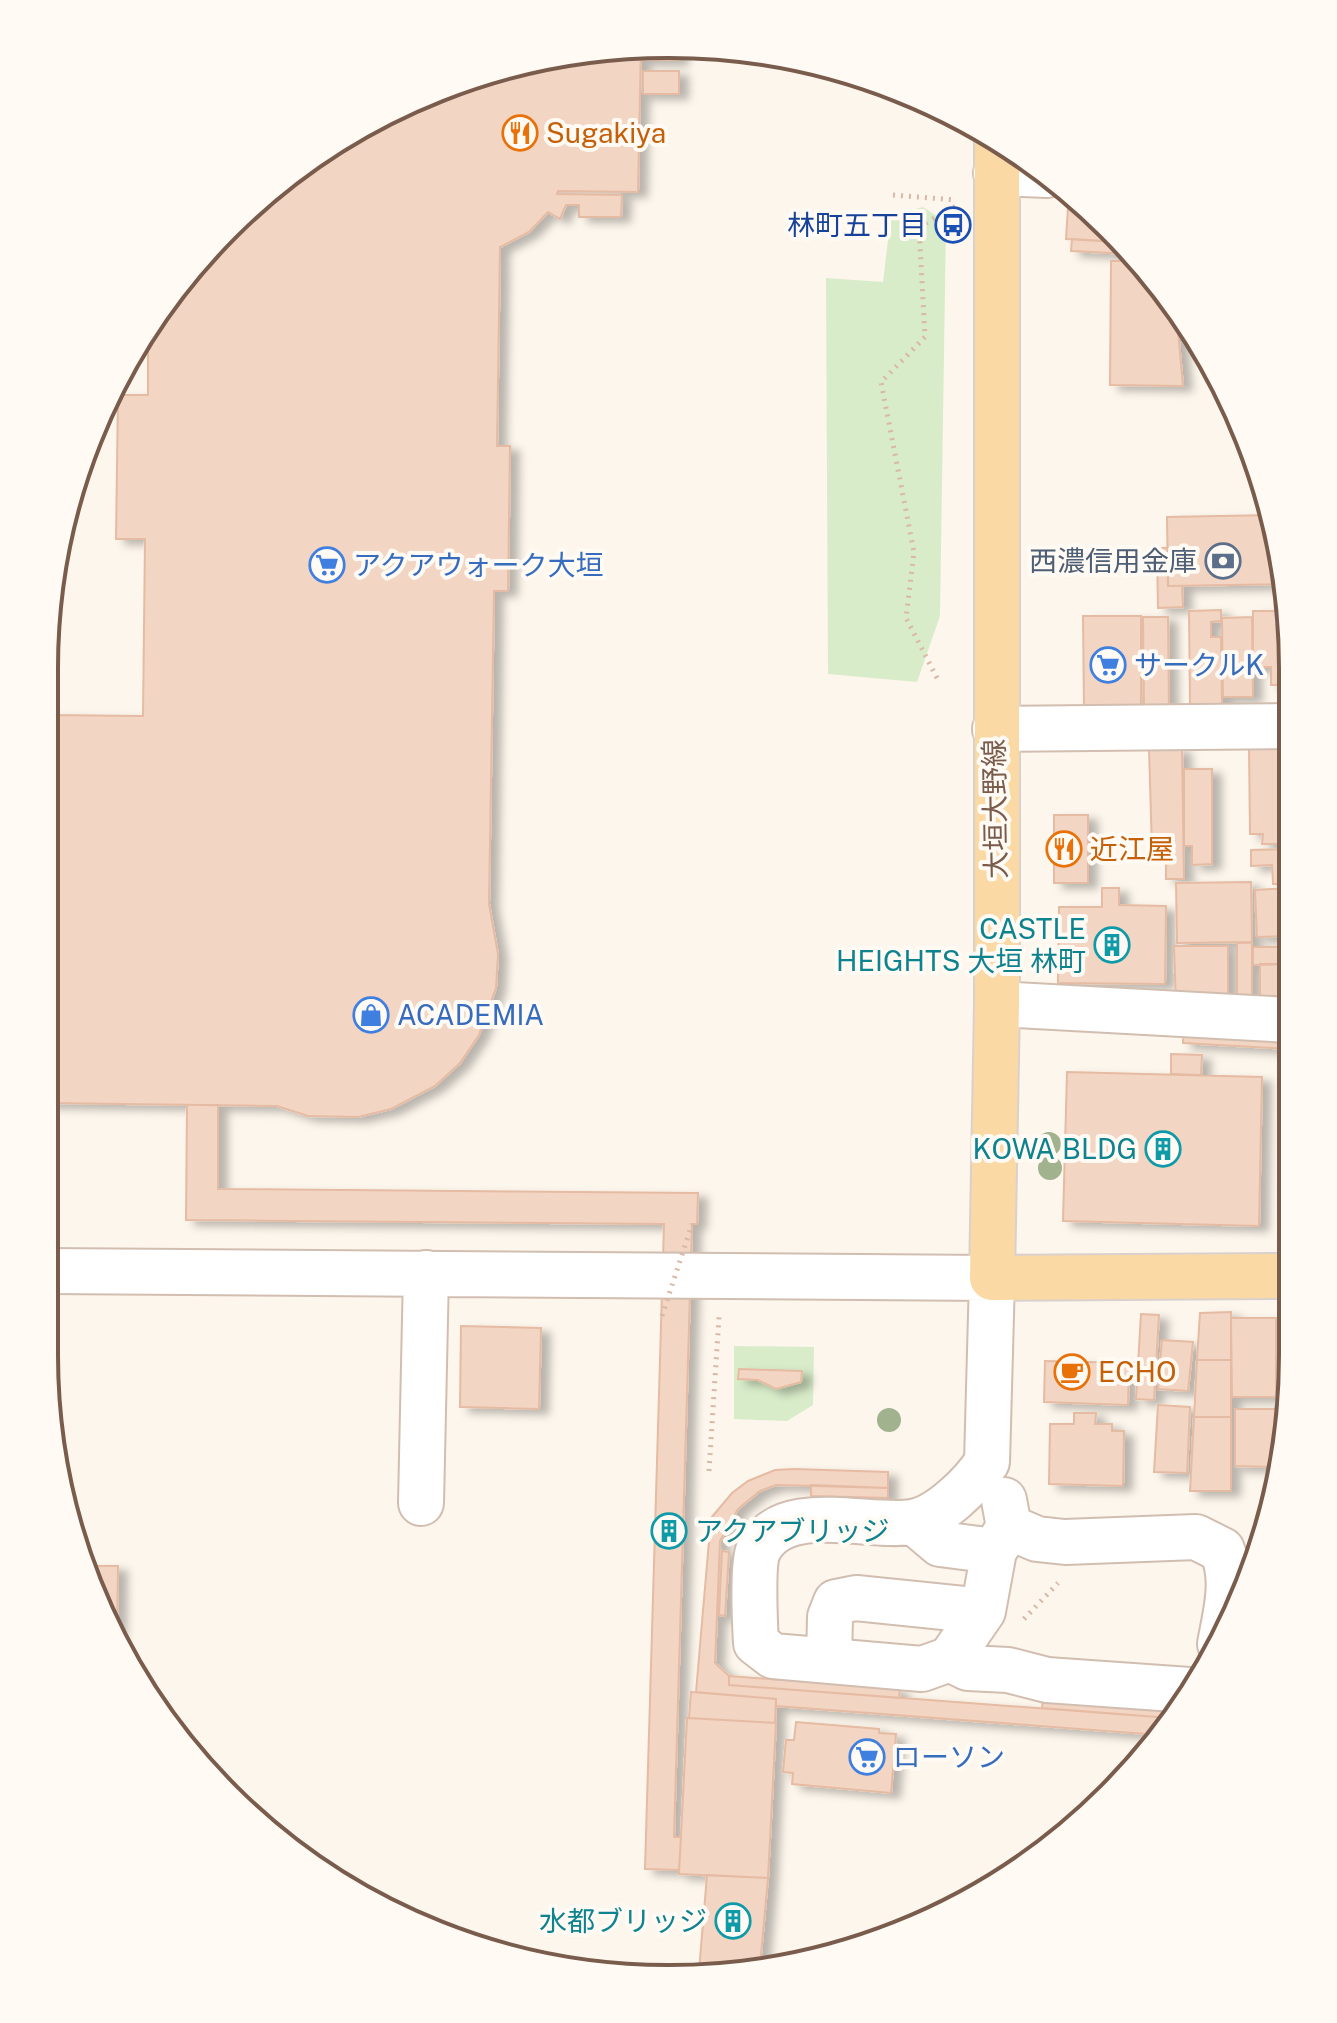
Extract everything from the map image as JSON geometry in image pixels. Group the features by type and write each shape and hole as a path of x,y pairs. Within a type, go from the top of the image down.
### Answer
{"main road":[{"name":"大垣大野線","path":"992,1278 997,1004 997,156"},
{"path":"992,1278 1279,1276"}],"street":[{"path":"995,729 1279,726"},
{"path":"997,1004 1279,1019"},
{"path":"58,1271 992,1278 987,1462 998,1479 1002,1617"},
{"path":"421,1503 426,1273"},
{"path":"987,1462 964,1491 914,1522 812,1520 779,1527 758,1552 756,1643 773,1656 922,1669 950,1659 1002,1617"},
{"path":"914,1522 940,1544 1002,1539 1065,1542 1196,1537 1222,1550 1229,1568 1228,1598"},
{"path":"829,1661 830,1617 836,1602 856,1598 1002,1617"},
{"path":"950,1659 968,1668 1008,1670 1047,1680 1179,1689"}],"path":[{"path":"893,195 965,201 919,227 925,337 881,382 914,552 906,618 937,678"},
{"path":"662,1316 692,1224"},
{"path":"709,1471 719,1317"},
{"path":"1002,1617 1062,1578"}],"green space":[{"path":"923,207 946,222 940,616 917,682 828,674 826,278 883,282 891,215"},
{"path":"734,1346 814,1347 813,1405 787,1421 734,1419"}],"building":[{"path":"679,58 679,60 643,59"},
{"name":"アクアウォーク大垣","path":"641,59 638,192 558,191 557,194 622,195 621,217 579,217 579,205 566,205 560,219 548,212 529,232 500,247 497,446 510,446 508,591 494,591 489,904 498,954 496,988 479,1035 460,1063 435,1086 391,1109 358,1117 308,1116 277,1106 58,1103 58,715 143,716 145,539 116,539 118,405 123,395 148,395 148,350 184,297 237,237 297,184 329,161 398,121 472,90 549,70"},
{"path":"643,71 679,71 679,94 643,94"},
{"path":"1068,207 1104,241 1066,239"},
{"path":"1072,239 1104,241 1115,253 1071,251"},
{"path":"1111,261 1122,261 1178,333 1183,386 1110,385"},
{"path":"1259,515 1273,584 1168,586 1167,517"},
{"path":"1157,548 1168,548 1168,586 1182,586 1183,607 1158,608"},
{"path":"1221,610 1221,621 1211,622 1211,637 1221,637 1222,706 1190,707 1189,611"},
{"path":"1253,611 1276,611 1279,685 1271,685 1271,667 1253,667"},
{"path":"1083,616 1141,616 1141,709 1084,710"},
{"path":"1143,617 1168,617 1169,710 1144,710"},
{"path":"1252,617 1253,697 1223,697 1222,618"},
{"path":"1149,748 1182,748 1184,879 1166,879 1166,850 1152,850"},
{"path":"1249,748 1279,748 1279,844 1262,844 1263,834 1250,834"},
{"path":"1184,769 1212,769 1212,864 1192,865 1192,846 1184,846"},
{"path":"1054,815 1088,815 1088,883 1054,883"},
{"path":"1279,849 1279,884 1273,884 1272,865 1251,866 1251,850"},
{"path":"1251,882 1252,942 1177,943 1176,883"},
{"name":"CASTLE HEIGHTS 大垣 林町","path":"1102,888 1119,888 1119,905 1166,906 1165,984 1058,983 1059,907 1102,907"},
{"path":"1279,889 1279,936 1257,937 1255,890"},
{"path":"1237,943 1252,943 1252,1005 1237,1005"},
{"path":"1174,946 1228,946 1228,1002 1176,1003"},
{"path":"1253,947 1279,947 1279,964 1253,965"},
{"path":"1260,964 1279,964 1279,1001 1260,1001"},
{"path":"1184,1023 1279,1029 1279,1048 1183,1043"},
{"path":"1171,1054 1202,1055 1201,1075 1171,1074"},
{"name":"KOWA BLDG","path":"1067,1072 1262,1077 1259,1226 1063,1221"},
{"name":"アクアブリッジ","path":"187,1105 218,1105 218,1189 698,1193 697,1224 692,1224 674,1837 681,1837 679,1870 645,1869 664,1224 186,1220"},
{"path":"1231,1312 1231,1360 1197,1360 1200,1313"},
{"path":"1141,1314 1159,1315 1154,1400 1136,1399"},
{"path":"1231,1318 1276,1318 1276,1397 1232,1397"},
{"path":"461,1326 541,1328 539,1409 460,1407"},
{"path":"1162,1340 1193,1342 1188,1391 1158,1389"},
{"path":"1197,1360 1231,1360 1231,1417 1194,1417"},
{"path":"1045,1361 1129,1363 1128,1405 1044,1402"},
{"path":"739,1369 802,1371 801,1382 776,1389 758,1380 738,1379"},
{"path":"1158,1405 1190,1407 1187,1473 1154,1472"},
{"path":"1235,1409 1276,1409 1268,1467 1235,1466"},
{"path":"1074,1413 1096,1413 1095,1424 1112,1424 1112,1431 1124,1431 1123,1486 1049,1484 1050,1424 1074,1424"},
{"path":"1194,1417 1231,1417 1231,1491 1190,1491"},
{"path":"775,1470 888,1472 888,1488 776,1485 760,1491 738,1509 720,1541 715,1663 729,1676 729,1685 1159,1717 1146,1734 776,1706 776,1699 696,1692 711,1518 732,1493 748,1481"},
{"path":"811,1485 888,1488 888,1498 811,1496"},
{"path":"722,1551 729,1552 725,1616 719,1615"},
{"path":"96,1566 118,1566 117,1617"},
{"path":"729,1676 900,1689 899,1698 729,1685"},
{"path":"691,1692 776,1699 775,1723 689,1718"},
{"path":"1043,1699 1166,1708 1159,1717 1042,1708"},
{"path":"687,1718 776,1723 768,1878 679,1874"},
{"path":"796,1722 879,1729 879,1733 896,1734 891,1793 792,1784 793,1773 783,1772 786,1740 794,1740"},
{"name":"水都ブリッジ","path":"707,1875 768,1878 761,1958 700,1964"}],"place":[{"name":"Sugakiya","path":"520,133"},
{"name":"林町五丁目","path":"953,225"},
{"name":"西濃信用金庫","path":"1223,561"},
{"name":"アクアウォーク大垣","path":"327,565"},
{"name":"サークルK","path":"1108,665"},
{"name":"近江屋","path":"1064,849"},
{"name":"CASTLE HEIGHTS 大垣 林町","path":"1112,945"},
{"name":"ACADEMIA","path":"371,1015"},
{"name":"KOWA BLDG","path":"1163,1149"},
{"name":"ECHO","path":"1072,1372"},
{"name":"アクアブリッジ","path":"669,1531"},
{"name":"ローソン","path":"867,1757"},
{"name":"水都ブリッジ","path":"733,1921"}]}
